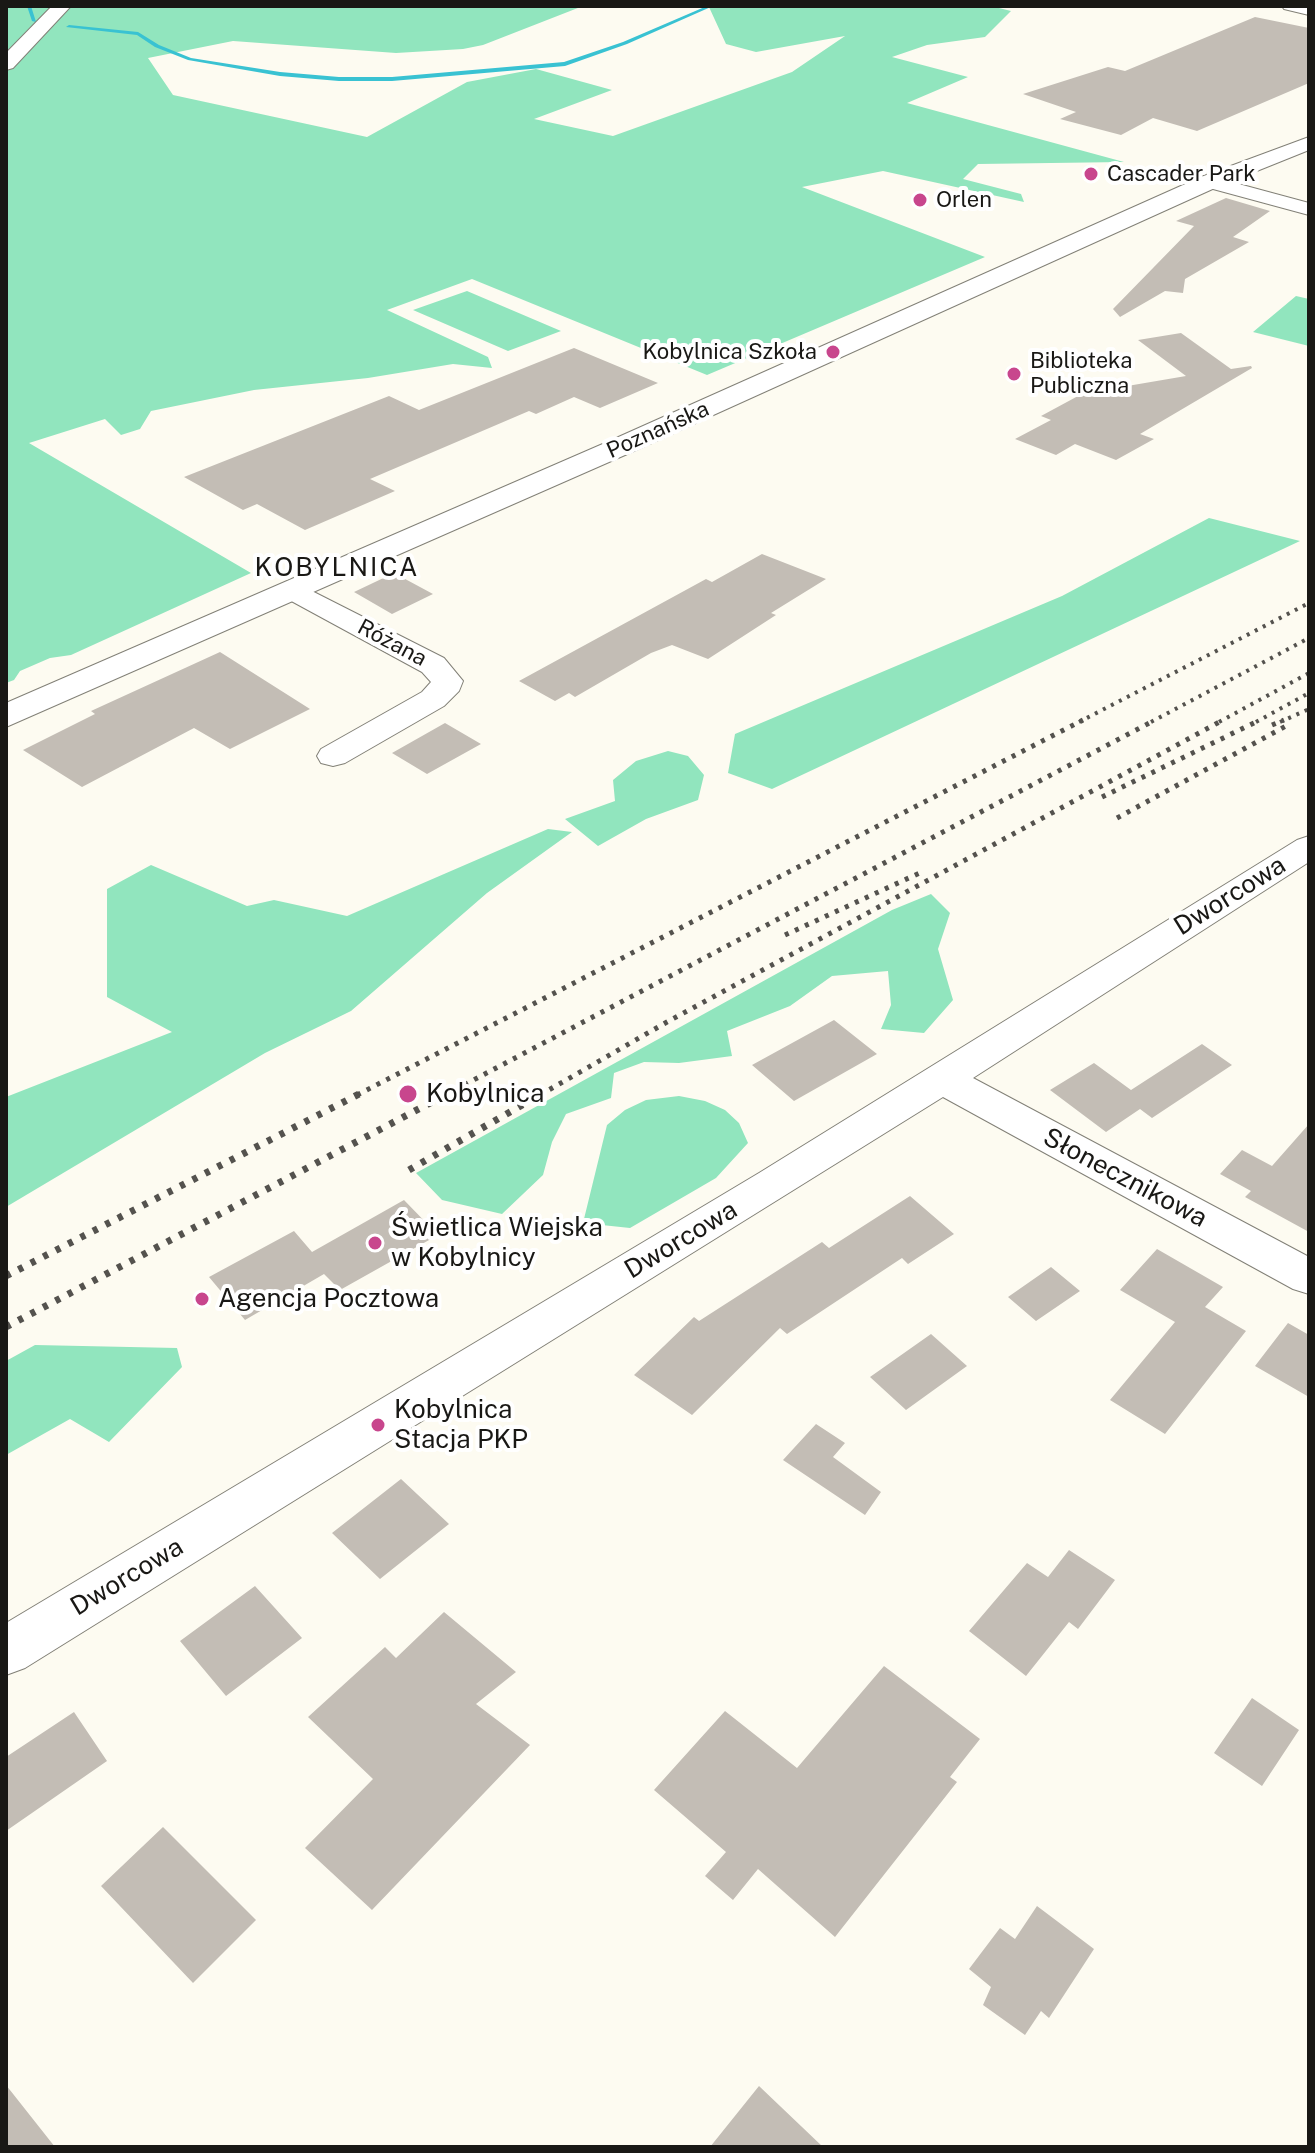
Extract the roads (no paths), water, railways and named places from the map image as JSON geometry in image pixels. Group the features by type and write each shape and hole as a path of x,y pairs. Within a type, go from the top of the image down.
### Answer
{"main road":[{"path":"6,64 62,6"},
{"name":"Poznańska","path":"6,716 294,591 1209,182 1309,143"}],"street":[{"path":"1290,6 1309,10"},
{"path":"1209,182 1309,209"},
{"name":"Różana","path":"294,591 433,665 447,681 443,691 433,699 333,756"},
{"name":"Dworcowa","path":"6,1651 774,1184 1309,847"},
{"name":"Słonecznikowa","path":"941,1078 1309,1277"}],"waterway":[{"path":"29,6 34,21"},
{"path":"69,27 138,34 157,46 190,59 280,74 392,79 565,64 625,43 711,6"}],"railway":[{"path":"1079,722 1309,603"},
{"path":"1151,722 1309,638"},
{"path":"1219,722 1309,673"},
{"path":"1257,722 1309,693"},
{"path":"1280,722 1309,709"},
{"path":"357,1095 1083,720"},
{"path":"445,1095 1155,720"},
{"path":"540,1095 667,1022 1223,720"},
{"path":"1272,725 1284,720"},
{"path":"1102,797 1257,722"},
{"path":"1117,818 1286,726"},
{"path":"785,935 924,871"},
{"path":"6,1276 361,1093"},
{"path":"6,1327 449,1093"},
{"path":"409,1170 543,1093"}],"place":[{"name":"Cascader Park","path":"1091,174"},
{"name":"Orlen","path":"920,200"},
{"name":"Kobylnica Szkoła","path":"833,352"},
{"name":"Biblioteka Publiczna","path":"1014,374"},
{"name":"Kobylnica","path":"408,1094"},
{"name":"Świetlica Wiejska w Kobylnicy","path":"375,1243"},
{"name":"Agencja Pocztowa","path":"202,1299"},
{"name":"Kobylnica Stacja PKP","path":"378,1425"}],"district":[{"name":"KOBYLNICA","path":"337,568"}]}
